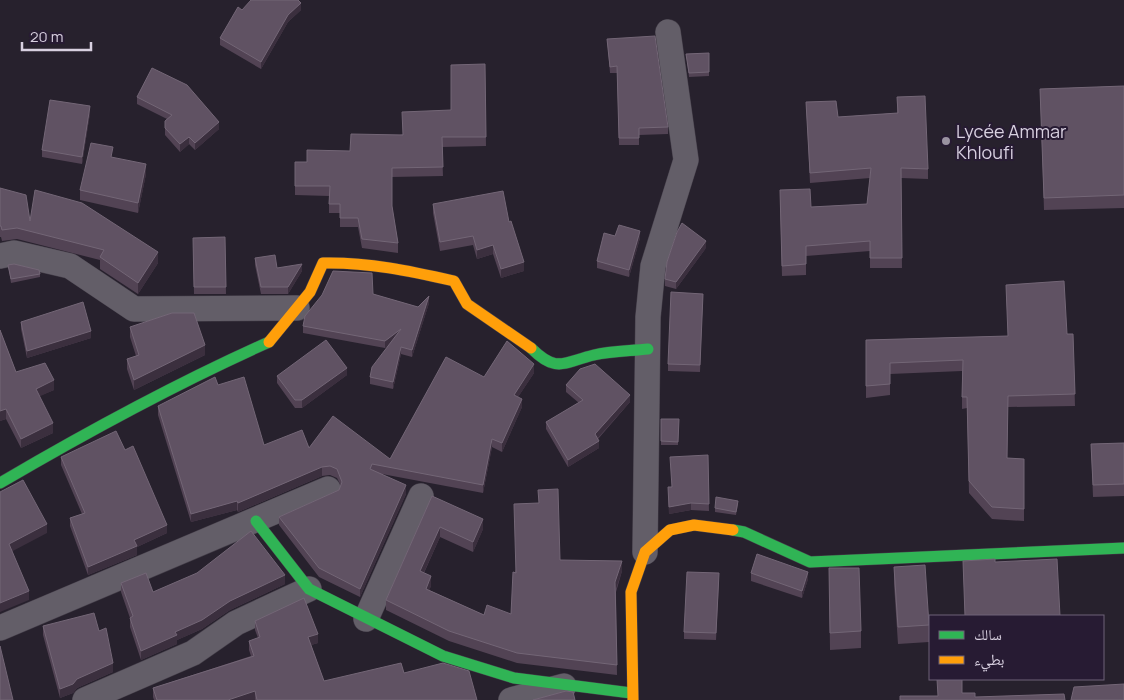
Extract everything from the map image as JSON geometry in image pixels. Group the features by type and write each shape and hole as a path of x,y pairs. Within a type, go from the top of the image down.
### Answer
{"street":[{"path":"256,521 309,589 442,656 514,678 632,696 630,592 645,552 648,317 653,266 686,160 668,32"},
{"path":"0,256 14,253 70,266 134,309 297,308"},
{"path":"0,483 235,356 269,342 310,292 323,263 351,261 412,271 454,281 467,304 526,343 544,362 564,364 594,355 648,349"},
{"path":"0,628 328,489"},
{"path":"366,619 421,496"},
{"path":"645,552 670,530 694,526 744,532 810,562 1124,548"},
{"path":"85,700 193,653 236,623 309,589"},
{"path":"511,700 568,685"}],"building":[{"path":"251,0 298,0 301,3 288,15 261,62 220,38 238,7 242,10"},
{"path":"655,36 668,127 639,128 639,138 619,138 617,66 610,67 607,39"},
{"path":"709,53 709,72 689,73 686,54"},
{"path":"485,64 486,137 442,137 443,167 392,168 392,206 398,243 362,239 358,218 340,218 340,204 329,204 330,186 295,186 295,162 307,162 307,150 350,151 351,134 403,135 402,112 451,110 451,65"},
{"path":"152,68 187,85 219,122 195,143 189,137 180,144 165,128 165,121 172,115 137,97"},
{"path":"1124,86 1124,195 1044,198 1040,89"},
{"path":"925,96 928,169 901,168 902,258 870,258 870,241 806,246 806,264 782,266 780,190 810,189 811,207 867,204 871,168 810,173 806,102 836,101 838,117 898,113 897,97"},
{"path":"50,100 90,106 82,157 42,150"},
{"path":"91,143 113,147 111,157 146,164 138,203 80,190"},
{"path":"0,188 26,195 30,221 35,190 82,203 158,252 138,283 100,257 104,250 17,228 2,230 0,226"},
{"path":"503,191 509,222 511,221 524,262 501,269 493,245 477,250 473,236 440,242 433,204"},
{"path":"682,223 706,241 676,282 665,279 667,262"},
{"path":"619,225 640,231 629,270 597,261 604,233 615,236"},
{"path":"225,237 226,287 194,287 193,238"},
{"path":"275,255 277,268 302,264 288,287 261,287 255,258"},
{"path":"14,264 39,270 40,274 11,279 8,265"},
{"path":"333,271 372,273 373,294 418,307 429,296 412,350 401,347 393,382 370,377 372,367 401,329 385,341 303,326 305,316 322,295"},
{"path":"1064,281 1067,334 1073,334 1075,394 1008,396 1007,458 1024,459 1024,509 992,507 969,481 967,397 962,397 963,360 890,363 890,384 866,386 866,340 1008,336 1006,285"},
{"path":"671,292 703,294 700,365 668,364"},
{"path":"83,302 91,331 27,351 21,322"},
{"path":"172,313 194,313 205,345 134,380 127,359 139,355 130,327"},
{"path":"0,330 16,372 45,363 54,380 36,389 53,423 21,439 6,409 0,411"},
{"path":"326,340 347,368 302,400 295,400 277,376"},
{"path":"507,341 534,364 514,395 522,399 502,443 492,439 483,485 372,464 370,469 406,485 360,589 319,568 279,517 339,490 342,482 337,469 330,466 322,467 238,503 237,501 191,514 158,406 215,377 218,385 244,377 264,445 302,430 309,448 333,416 390,459 446,357 484,377"},
{"path":"595,364 630,395 595,434 599,441 568,460 546,422 583,400 566,385 580,369"},
{"path":"661,419 679,419 678,442 661,441"},
{"path":"116,431 125,450 133,446 167,525 134,540 137,546 88,567 70,518 85,513 61,457"},
{"path":"1124,443 1124,484 1093,485 1091,444"},
{"path":"708,455 709,504 691,503 669,507 668,487 672,487 670,457"},
{"path":"23,480 47,524 9,544 29,591 0,603 0,492"},
{"path":"558,489 560,560 622,561 615,582 617,665 517,653 449,631 386,600 432,496 483,519 473,542 440,527 420,571 431,576 426,589 484,615 487,605 511,614 513,572 516,573 514,504 539,503 538,490"},
{"path":"716,497 738,501 736,512 715,508"},
{"path":"251,531 285,575 230,601 202,620 175,632 177,635 141,651 130,618 133,616 121,583 146,573 153,592 197,573"},
{"path":"757,554 808,572 802,591 751,573"},
{"path":"995,559 995,562 1057,559 1060,615 965,615 963,561"},
{"path":"925,565 929,625 898,627 894,567"},
{"path":"829,568 859,568 861,631 830,633"},
{"path":"687,572 719,573 716,633 684,632"},
{"path":"304,598 318,634 308,637 324,681 401,663 404,673 443,663 469,671 477,700 257,700 255,691 228,700 157,700 153,688 254,656 249,641 260,637 255,621"},
{"path":"94,613 99,631 106,628 113,663 60,689 43,626"},
{"path":"0,646 13,700 0,700"},
{"path":"937,680 962,680 962,693 975,693 975,697 1064,694 1065,700 900,700 900,696 938,696"},
{"path":"1124,684 1124,700 1071,700 1074,687"},
{"path":"566,691 573,692 575,700 533,700"}],"traffic: fast":[{"path":"0,483 133,409 200,374 269,342"},
{"path":"531,348 548,361 561,364 600,354 648,349"},
{"path":"256,521 309,589 443,656 514,678 631,693"},
{"path":"733,530 744,532 810,562 1124,548"}],"traffic: slow":[{"path":"269,342 310,292 323,263 340,263 389,268 454,281 467,304 531,348"},
{"path":"633,700 631,592 645,552 670,530 694,525 733,530"}],"place":[{"name":"Lycée Ammar Khloufi","path":"946,141"}]}
